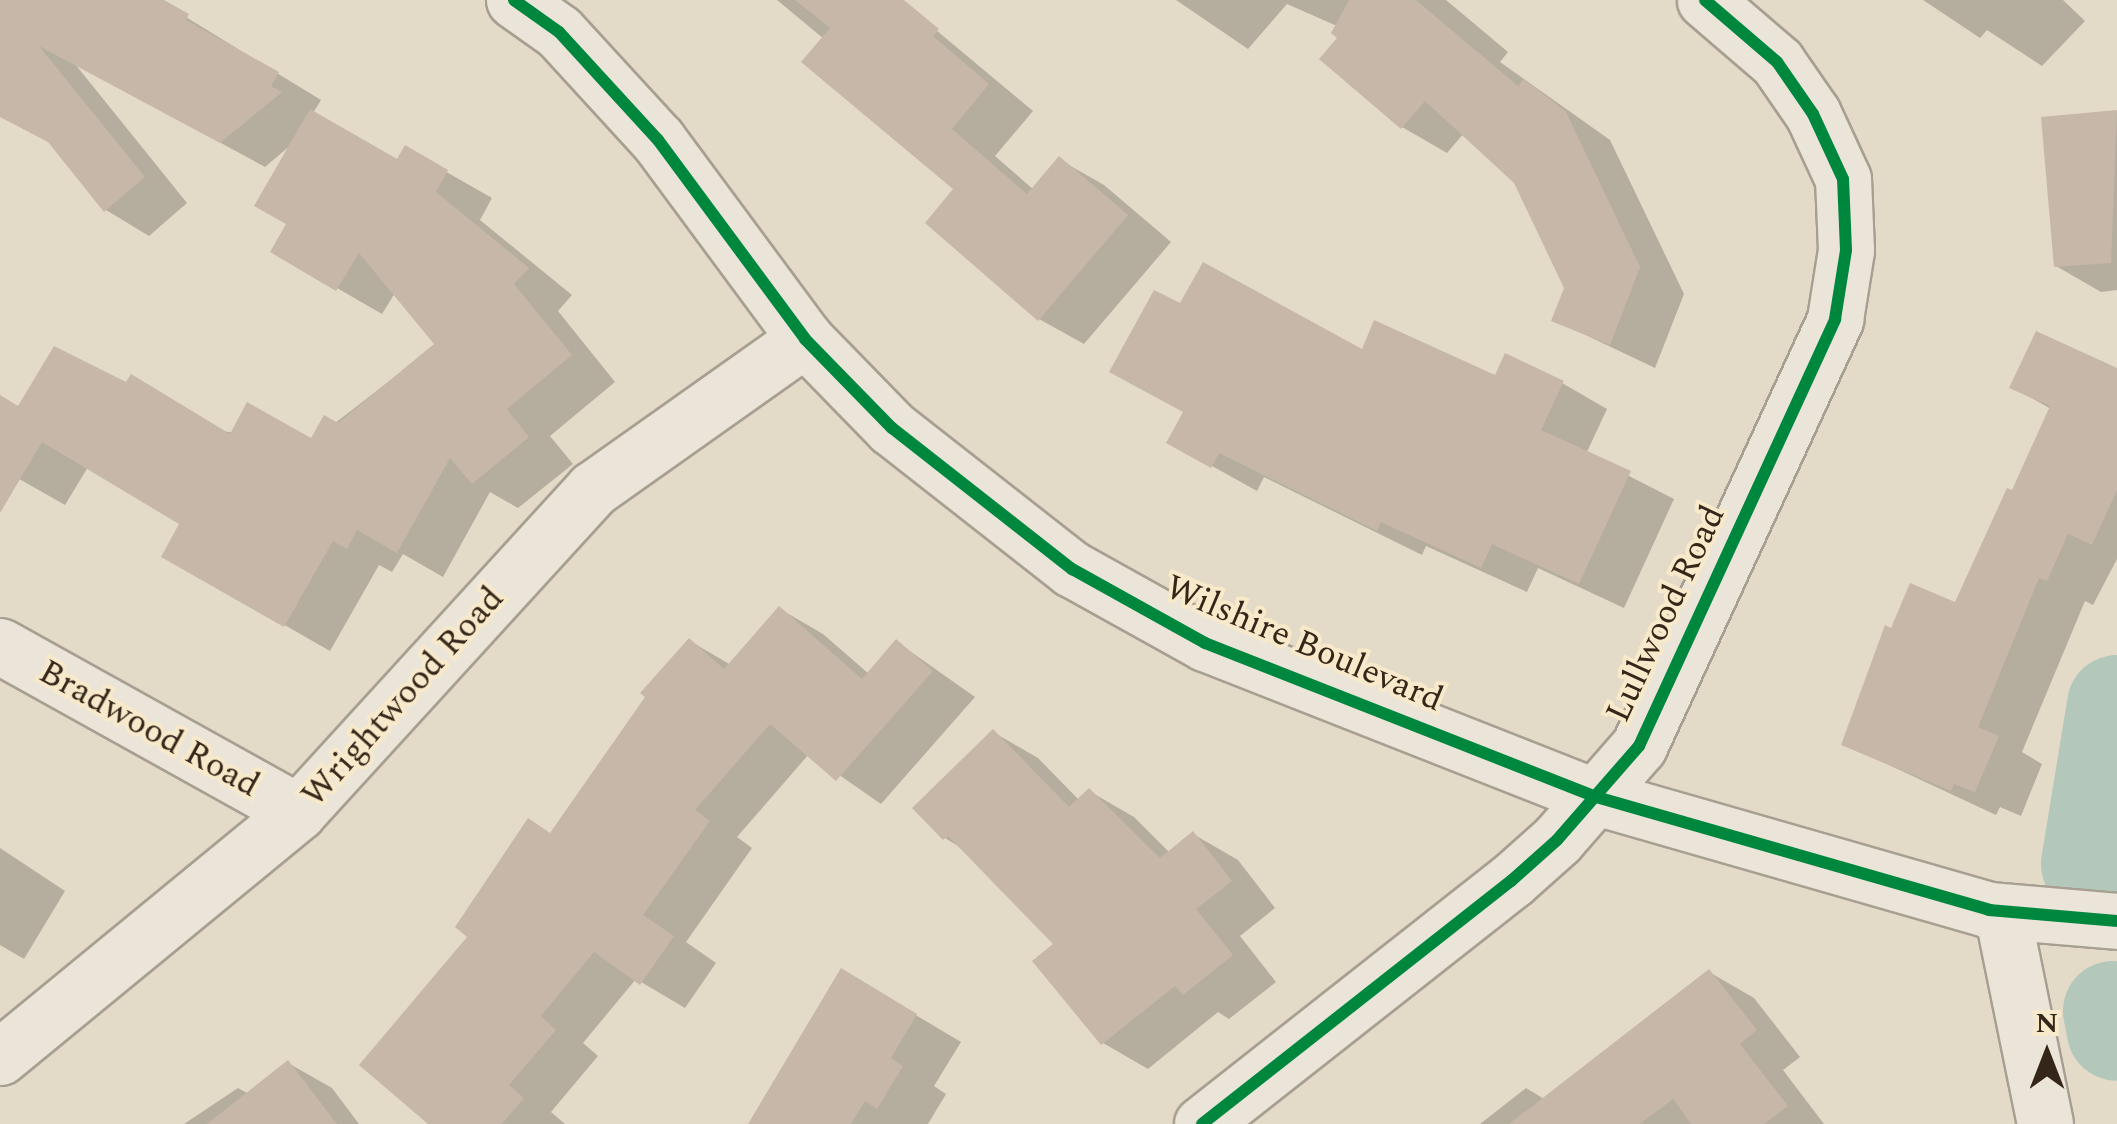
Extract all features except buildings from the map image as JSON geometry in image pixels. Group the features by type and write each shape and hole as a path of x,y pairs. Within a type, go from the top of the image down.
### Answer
{"street":[{"name":"Wilshire Boulevard","path":"514,0 559,32 658,140 805,339 892,428 1072,569 1205,643 1596,796 2002,912 2117,921"},
{"name":"Lullwood Road","path":"1202,1124 1511,882 1639,746 1835,320 1846,250 1843,179 1812,114 1777,62 1705,0"},
{"name":"Wrightwood Road","path":"0,1057 298,812 593,489 805,339"},
{"name":"Bradwood Road","path":"0,646 298,812"},
{"path":"2002,912 2046,1124"}],"waterway":[{"path":"2091,864 2117,705"},
{"path":"2113,1011 2117,1031"}],"cycle path":[{"path":"514,0 559,32 658,140 805,339 892,428 1072,569 1205,643 1596,797 1989,910 2117,921"},
{"path":"1202,1124 1511,881 1557,840 1639,746 1835,319 1846,250 1843,179 1813,114 1777,62 1705,0"}]}
